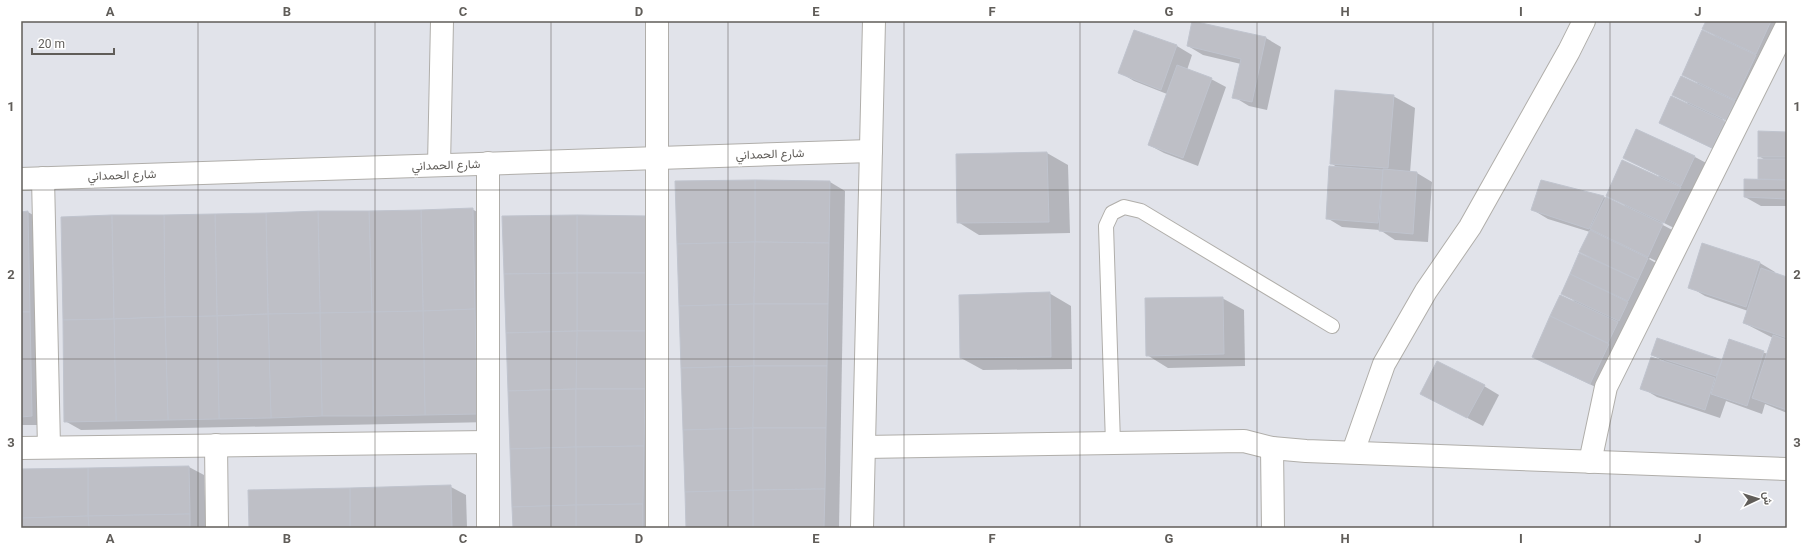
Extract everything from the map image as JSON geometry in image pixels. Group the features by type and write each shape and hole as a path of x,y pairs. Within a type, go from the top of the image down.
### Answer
{"street":[{"path":"439,165 442,21"},
{"path":"657,21 657,528"},
{"path":"862,528 874,21"},
{"path":"1353,452 1384,364 1426,291 1470,227 1569,52 1584,21"},
{"path":"1590,462 1606,387 1787,25"},
{"name":"شارع الحمداني","path":"21,178 870,151"},
{"path":"488,164 488,528"},
{"path":"43,178 49,447"},
{"path":"864,447 1244,441 1272,448 1590,462 1785,463"},
{"path":"21,448 488,442"},
{"path":"216,445 217,528"},
{"path":"1272,448 1273,528"}],"lane":[{"path":"1113,443 1106,226 1112,213 1124,207 1141,211 1332,326"}],"building":[{"path":"1192,21 1266,37 1252,102 1232,98 1241,59 1187,46"},
{"path":"1706,21 1771,21 1756,54 1702,29"},
{"path":"1134,30 1177,45 1161,90 1118,73"},
{"path":"1702,30 1756,55 1735,100 1682,75"},
{"path":"1177,65 1212,78 1183,158 1148,145"},
{"path":"1681,76 1735,101 1726,120 1672,95"},
{"path":"1335,90 1394,95 1388,168 1330,164"},
{"path":"1671,96 1725,121 1712,148 1659,123"},
{"path":"1636,129 1695,156 1681,186 1623,158"},
{"path":"1758,131 1787,132 1787,157 1758,157"},
{"path":"1047,152 1049,222 957,223 956,154"},
{"path":"1758,159 1787,159 1787,180 1758,179"},
{"path":"1622,160 1681,187 1664,223 1606,196"},
{"path":"1329,166 1383,170 1378,223 1326,219"},
{"path":"1383,169 1417,172 1413,234 1379,231"},
{"path":"1744,179 1787,180 1787,199 1744,197"},
{"path":"755,180 830,181 829,243 755,242"},
{"path":"755,180 755,242 677,244 675,181"},
{"path":"1541,180 1604,196 1589,229 1531,210"},
{"path":"1606,197 1663,224 1648,257 1590,229"},
{"path":"473,208 475,309 423,311 421,210"},
{"path":"421,210 423,311 372,312 369,211"},
{"path":"28,211 30,312 21,312 21,212"},
{"path":"318,211 369,211 372,312 320,313"},
{"path":"318,211 320,313 268,314 266,213"},
{"path":"266,213 268,314 217,316 215,214"},
{"path":"215,214 217,316 165,317 164,215"},
{"path":"112,215 114,319 63,320 61,217"},
{"path":"112,215 164,215 165,317 114,319"},
{"path":"577,215 648,216 647,273 577,273"},
{"path":"577,215 577,273 504,274 502,216"},
{"path":"1590,230 1648,258 1638,280 1579,252"},
{"path":"755,242 754,304 679,306 677,244"},
{"path":"755,242 829,243 828,304 754,304"},
{"path":"1702,243 1760,262 1746,307 1688,288"},
{"path":"1579,253 1638,280 1628,301 1570,274"},
{"path":"1761,268 1787,277 1787,338 1743,323"},
{"path":"577,273 647,273 646,331 577,331"},
{"path":"577,273 577,331 506,333 504,274"},
{"path":"1570,274 1628,302 1619,321 1561,294"},
{"path":"1050,292 1051,357 960,358 959,295"},
{"path":"1560,295 1618,322 1608,343 1550,316"},
{"path":"1223,297 1224,354 1146,356 1145,298"},
{"path":"754,304 754,366 681,368 679,306"},
{"path":"754,304 828,304 827,366 754,366"},
{"path":"475,309 477,414 425,415 423,311"},
{"path":"423,311 425,415 373,416 372,312"},
{"path":"21,312 30,312 32,416 21,417"},
{"path":"372,312 373,416 322,416 320,313"},
{"path":"320,313 322,416 271,418 268,314"},
{"path":"268,314 271,418 219,419 217,316"},
{"path":"217,316 219,419 168,420 165,317"},
{"path":"1550,316 1609,344 1590,384 1532,357"},
{"path":"165,317 168,420 116,421 114,319"},
{"path":"114,319 116,421 64,422 63,320"},
{"path":"577,331 646,331 645,389 576,389"},
{"path":"577,331 576,389 508,391 506,333"},
{"path":"1773,335 1787,340 1787,410 1752,398"},
{"path":"1657,338 1722,360 1716,376 1651,355"},
{"path":"1729,339 1764,351 1747,406 1711,394"},
{"path":"1651,357 1715,378 1705,410 1640,389"},
{"path":"1437,361 1485,385 1467,418 1420,394"},
{"path":"754,366 753,428 683,430 681,368"},
{"path":"754,366 827,366 826,428 753,428"},
{"path":"576,389 576,447 510,449 508,391"},
{"path":"576,389 645,389 644,446 576,447"},
{"path":"753,428 753,490 685,492 683,430"},
{"path":"753,428 826,428 825,489 753,490"},
{"path":"644,446 643,504 576,505 576,447"},
{"path":"576,447 576,505 512,507 510,449"},
{"path":"189,466 190,514 88,516 88,468"},
{"path":"88,468 88,516 21,518 21,469"},
{"path":"451,485 452,528 350,528 350,488"},
{"path":"350,488 350,528 249,528 248,490"},
{"path":"825,489 824,528 753,528 753,490"},
{"path":"753,490 753,528 686,528 685,492"},
{"path":"643,504 643,528 576,528 576,505"},
{"path":"576,505 576,528 513,528 512,507"},
{"path":"190,514 190,528 89,528 88,516"},
{"path":"88,516 89,528 21,528 21,518"}]}
